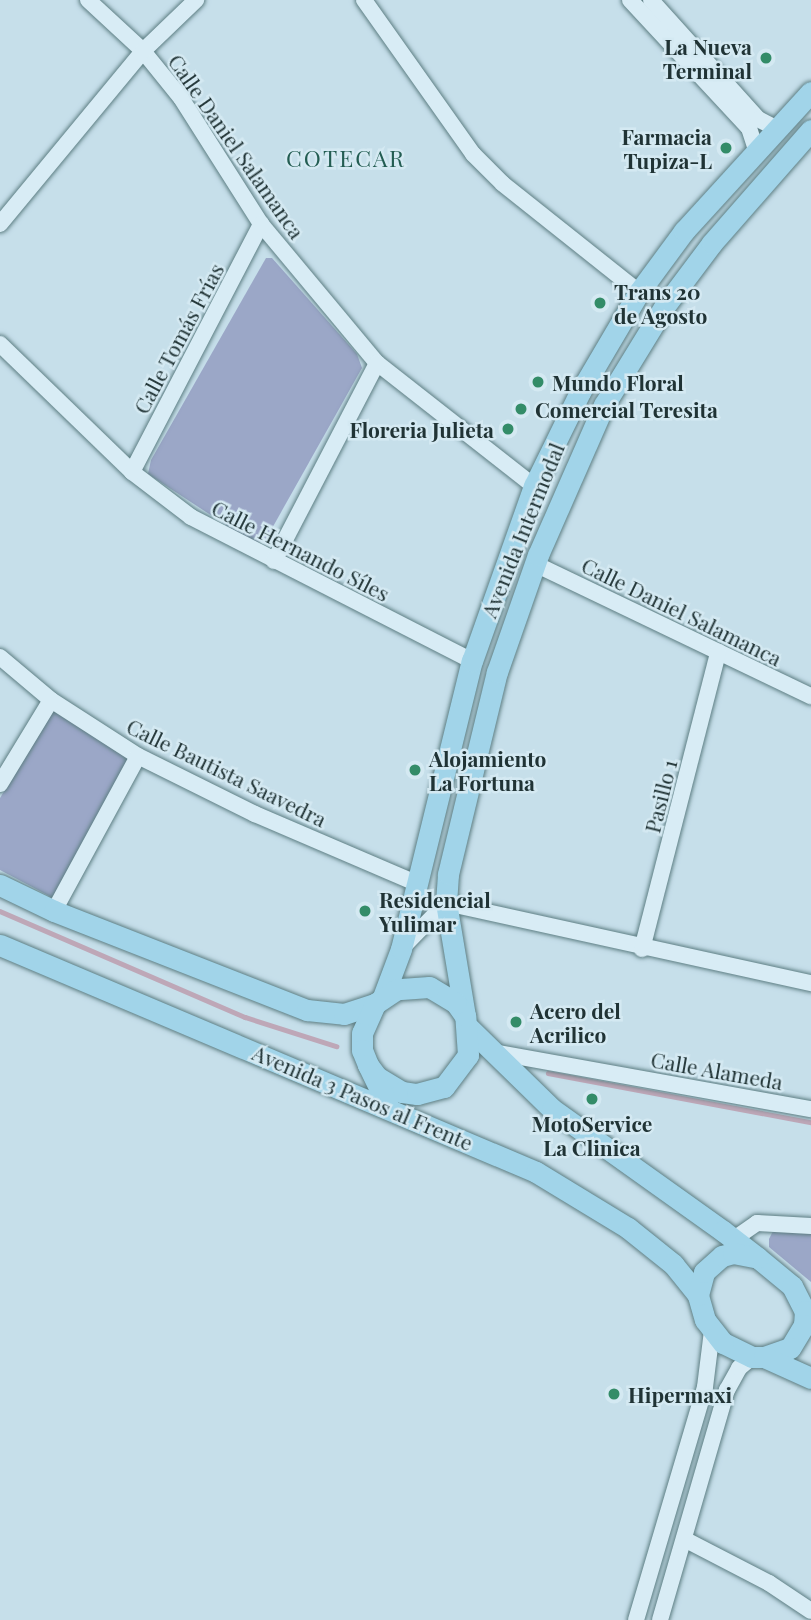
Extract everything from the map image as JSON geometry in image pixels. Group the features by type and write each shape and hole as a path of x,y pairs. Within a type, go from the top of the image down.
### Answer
{"main road":[{"name":"Avenida Intermodal","path":"379,1000 401,949 414,882 472,661 534,486 580,392 639,292 684,231 756,149 811,92"},
{"name":"Avenida Intermodal","path":"467,1022 446,903 447,874 497,672 535,564 604,405 688,275 811,130"},
{"path":"580,392 604,405"},
{"path":"0,885 54,911 307,1010 344,1014 405,987 429,987 450,998 492,1052 552,1109 734,1239 811,1302"},
{"name":"Avenida 3 Pasos al Frente","path":"0,945 388,1106 536,1172 585,1201 673,1264 698,1295"},
{"path":"379,1000 362,1033 368,1065 388,1106 431,1092 463,1068 467,1022"},
{"path":"368,1065 377,1077 402,1092 431,1092"},
{"path":"758,1258 733,1254 711,1263 704,1272 698,1295 712,1331 723,1343 811,1378"},
{"path":"758,1357 790,1348 804,1325 805,1311 792,1286"}],"street":[{"name":"Calle Daniel Salamanca","path":"88,0 143,51 181,98 261,224 377,363 534,486"},
{"path":"0,224 143,51 196,0"},
{"path":"364,0 473,153 503,184 639,292"},
{"path":"630,0 749,128 756,149"},
{"path":"651,0 758,119 776,128"},
{"name":"Calle Tomás Frías","path":"132,472 261,224"},
{"name":"Calle Hernando Síles","path":"0,344 132,472 191,517 472,661"},
{"path":"274,561 377,363"},
{"name":"Calle Daniel Salamanca","path":"535,564 811,696"},
{"name":"Pasillo 1","path":"642,949 718,652"},
{"name":"Calle Bautista Saavedra","path":"0,657 51,700 138,756 255,814 414,882"},
{"path":"0,784 51,700"},
{"path":"54,911 138,756"},
{"path":"401,949 446,903 642,949 811,983"},
{"name":"Calle Alameda","path":"492,1052 811,1109"},
{"path":"734,1239 757,1223 811,1226"},
{"path":"636,1620 705,1387 712,1331"},
{"path":"660,1620 727,1390 739,1368 758,1357"},
{"path":"684,1539 769,1583 811,1611"}],"shaded area":[{"path":"266,258 272,258 357,354 362,368 266,539 255,544 148,474 151,460"},
{"path":"54,710 133,759 53,898 0,870 0,798"},
{"path":"811,1230 811,1282 769,1247 769,1239 773,1231"}],"waterway":[{"path":"0,911 245,1017 336,1046"},
{"path":"548,1073 811,1122"}],"place":[{"name":"La Nueva Terminal","path":"766,58"},
{"name":"Farmacia Tupiza-L","path":"726,148"},
{"name":"Trans 20 de Agosto","path":"600,303"},
{"name":"Mundo Floral","path":"538,382"},
{"name":"Comercial Teresita","path":"521,409"},
{"name":"Floreria Julieta","path":"508,429"},
{"name":"Alojamiento La Fortuna","path":"415,770"},
{"name":"Residencial Yulimar","path":"365,911"},
{"name":"Acero del Acrilico","path":"516,1022"},
{"name":"MotoService La Clinica","path":"592,1099"},
{"name":"Hipermaxi","path":"614,1394"}],"district":[{"name":"COTECAR","path":"346,158"}]}
